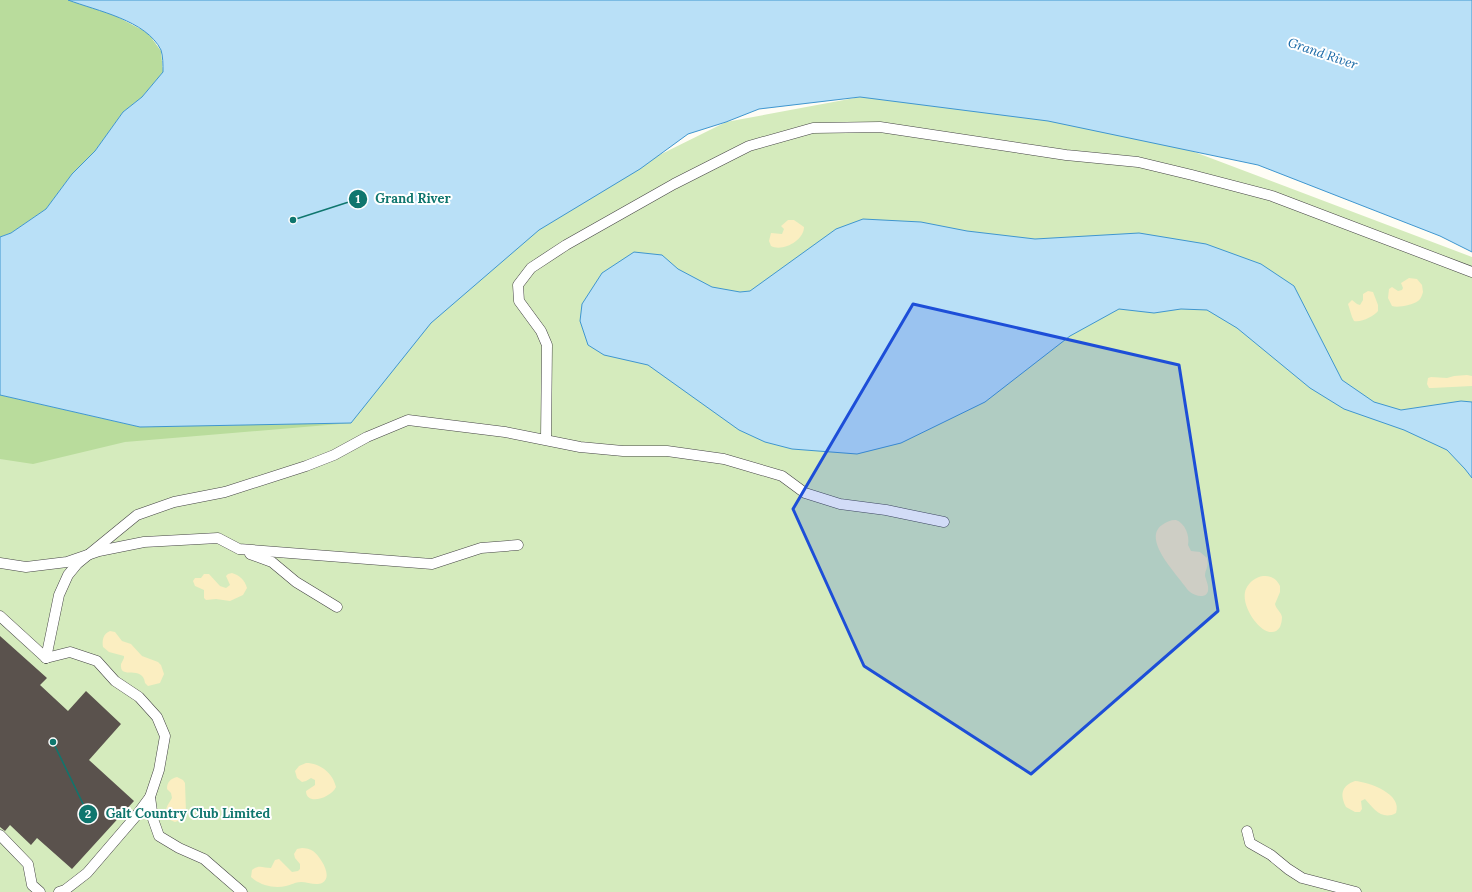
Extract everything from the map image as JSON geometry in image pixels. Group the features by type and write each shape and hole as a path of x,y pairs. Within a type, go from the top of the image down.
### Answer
{"lane":[{"path":"546,439 547,345 541,331 519,301 518,285 532,268 566,244 674,184 749,146 813,128 880,127 1066,155 1138,162 1272,196 1472,272"},
{"path":"46,658 59,595 68,575 77,564 137,515 174,502 224,492 306,466 334,455 367,437 408,420 505,432 580,447 623,451 667,451 724,459 782,476 806,493 840,504 886,510 944,522"},
{"path":"0,563 26,567 67,562 98,550 144,542 218,538 239,549 272,562 296,582 337,607"},
{"path":"239,549 432,564 482,548 518,545"},
{"path":"0,616 46,658"},
{"path":"46,658 70,652 97,661 116,681 139,697 157,717 165,736 159,770 150,797 136,816 87,873 65,890 59,892"},
{"path":"150,797 153,819 160,836 179,848 204,859 242,892"},
{"path":"1247,831 1250,843 1271,855 1302,878 1356,892"},
{"path":"0,835 28,864 32,885 40,892"}],"highlighted area":[{"path":"913,304 1179,365 1218,611 1031,774 864,666 793,509"}],"green space":[{"path":"0,0 68,0 112,14 148,33 161,51 163,72 142,97 123,112 95,151 72,174 46,209 11,233 0,237"},
{"path":"860,97 1078,108 1472,257 1472,892 0,892 0,434 125,442 502,233 726,122"},
{"path":"0,395 140,427 351,423 125,442 33,464 0,459"}],"sand":[{"path":"788,220 794,220 804,227 800,237 792,244 781,248 771,246 769,241 771,233 782,234 784,229 781,226"},
{"path":"1409,278 1417,279 1422,285 1423,292 1421,298 1409,305 1398,307 1392,306 1388,298 1389,289 1392,287 1398,291 1402,290 1403,288 1401,283"},
{"path":"1368,291 1373,292 1378,305 1378,311 1367,319 1354,321 1348,304 1352,300 1360,305 1363,300 1363,294"},
{"path":"1467,375 1472,376 1472,386 1429,388 1427,384 1428,378 1431,377 1447,378"},
{"path":"1176,520 1182,524 1186,530 1188,545 1191,551 1200,552 1207,558 1208,564 1205,576 1208,591 1207,594 1203,596 1197,596 1188,590 1162,556 1158,547 1156,539 1157,531 1165,523"},
{"path":"232,573 241,578 247,588 243,595 230,601 216,599 206,600 204,598 204,590 195,586 193,581 195,578 201,578 204,574 209,574 220,586 226,588 230,585 226,576"},
{"path":"1263,576 1273,578 1280,586 1280,592 1275,604 1282,617 1282,620 1280,627 1275,632 1268,632 1262,628 1250,614 1246,605 1245,597 1247,586 1253,580"},
{"path":"110,631 115,632 122,641 131,644 142,656 158,662 161,665 164,674 160,683 148,686 140,674 127,672 121,669 124,656 109,652 103,647 104,638"},
{"path":"306,763 311,763 321,767 329,773 336,787 333,791 319,799 310,798 307,796 306,791 315,785 315,780 311,778 302,782 297,778 295,771 299,766"},
{"path":"177,777 185,783 186,812 183,819 175,822 168,819 166,810 172,798 171,793 167,789 168,783"},
{"path":"1355,781 1376,787 1390,795 1395,800 1397,806 1396,813 1391,815 1382,814 1365,799 1361,801 1362,809 1360,812 1355,812 1346,807 1343,799 1344,788"},
{"path":"302,848 313,851 325,867 327,876 322,883 317,884 299,882 288,886 272,887 262,884 251,877 252,870 254,868 271,868 275,860 279,859 292,872 298,871 300,869 300,864 295,858 294,854 297,849"}],"water":[{"name":"Grand River","path":"68,0 1472,0 1472,252 1440,236 1258,165 1048,121 860,97 759,109 726,122 688,134 640,169 539,230 431,323 351,423 140,427 0,395 0,237 11,233 46,209 72,174 95,151 123,112 142,97 163,72 163,58 161,50 154,40 144,31 120,18"},
{"path":"863,219 921,222 967,231 1035,239 1139,233 1206,244 1261,264 1294,286 1342,380 1374,402 1401,410 1461,401 1472,402 1472,478 1447,450 1404,430 1344,409 1310,388 1237,328 1207,310 1181,309 1154,313 1119,309 1070,336 985,402 901,443 857,454 792,449 765,442 739,430 648,365 604,355 588,345 580,321 582,304 602,273 634,252 662,255 678,269 712,287 740,292 750,291 836,229"}],"building":[{"path":"0,636 47,678 40,685 68,711 86,691 121,724 89,760 134,801 72,869 37,838 31,845 10,825 5,831 0,827"}],"place":[{"name":"Grand River","path":"293,220"},
{"name":"Galt Country Club Limited","path":"53,742"}]}
